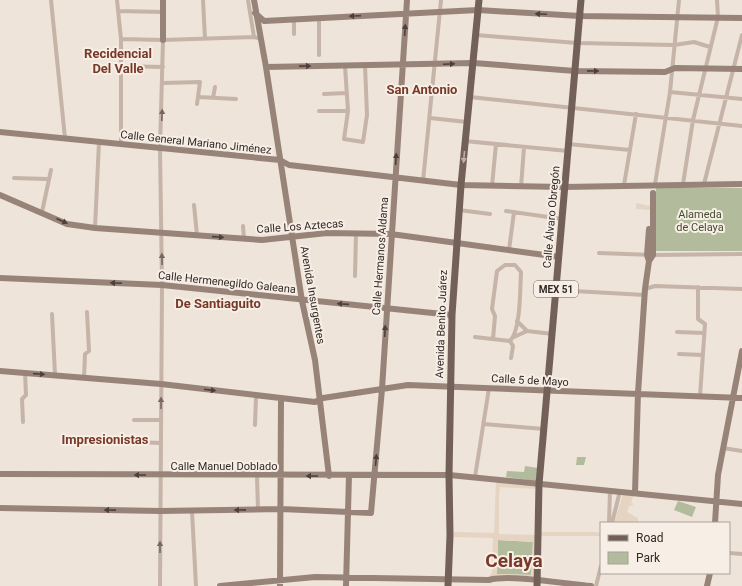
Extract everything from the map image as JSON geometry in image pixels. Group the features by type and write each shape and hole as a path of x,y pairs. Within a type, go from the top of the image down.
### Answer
{"main road":[{"path":"163,0 163,40"},
{"name":"Avenida Insurgentes","path":"254,0 266,66 302,301 315,360 329,476"},
{"name":"Calle Hermanos Aldama","path":"348,512 371,513 382,389 386,307 407,0"},
{"name":"Avenida Benito Juárez","path":"448,582 450,535 448,475 452,315 461,185 479,0"},
{"name":"Calle Álvaro Obregón","path":"537,583 539,484 545,429 564,187 581,0"},
{"path":"256,13 264,21 478,10 580,16 742,18"},
{"path":"261,39 263,37 261,26 264,21"},
{"path":"266,66 474,63 575,71 665,72 672,69 742,69"},
{"name":"Calle General Mariano Jiménez","path":"0,132 280,160 289,165 461,185 564,187 655,184 742,184"},
{"path":"635,492 638,393 645,292 650,257 653,193 655,184"},
{"name":"Calle Los Aztecas","path":"0,195 67,224 95,228 262,240 293,238 327,233 356,232 391,234 559,257"},
{"name":"Calle Hermenegildo Galeana","path":"0,278 162,284 302,301 386,307 452,315"},
{"path":"715,522 724,433 742,351"},
{"name":"Calle 5 de Mayo","path":"0,371 161,384 315,402 323,398 408,385 742,398"},
{"path":"280,583 282,399"},
{"name":"Calle Manuel Doblado","path":"0,474 257,476 448,475 635,492 742,504"},
{"path":"346,586 349,476"},
{"path":"0,508 160,511 281,509 348,512"},
{"path":"707,586 710,574"},
{"path":"220,586 280,583 315,577 448,582 491,581 591,586"}],"street":[{"path":"51,0 65,138"},
{"path":"117,0 121,39 121,144"},
{"path":"203,0 205,39"},
{"path":"248,0 254,37"},
{"path":"423,181 441,0"},
{"path":"655,184 670,92 679,0"},
{"path":"682,184 693,120 718,17 718,0"},
{"path":"118,11 163,12"},
{"path":"319,18 319,55"},
{"path":"294,19 294,34"},
{"path":"476,35 577,44 674,45 694,42 710,47"},
{"path":"704,184 742,35"},
{"path":"121,39 163,40 254,37 261,39"},
{"path":"160,586 162,284 160,148 163,40"},
{"path":"346,66 348,111 344,139 363,142 367,115 365,65"},
{"path":"121,66 163,67"},
{"path":"163,83 200,82 197,104"},
{"path":"213,98 215,87"},
{"path":"670,92 742,99"},
{"path":"324,94 347,93"},
{"path":"198,97 236,99"},
{"path":"470,97 742,126"},
{"path":"319,111 348,111"},
{"path":"624,185 636,114"},
{"path":"430,118 467,122"},
{"path":"465,141 524,147 630,150"},
{"path":"95,228 99,142"},
{"path":"492,186 496,144"},
{"path":"521,187 524,147"},
{"path":"42,212 47,179 50,170"},
{"path":"14,178 47,179"},
{"path":"194,204 197,235"},
{"path":"459,210 490,214"},
{"path":"506,211 562,219"},
{"path":"509,250 514,212"},
{"path":"243,226 244,239"},
{"path":"355,276 356,232"},
{"path":"599,254 650,257 742,254"},
{"path":"493,339 495,316 492,309 497,271 505,265 515,265 521,272 517,321 514,337"},
{"path":"556,290 645,292 655,286 742,289"},
{"path":"698,287 698,319 705,324 700,396"},
{"path":"84,378 85,354 89,351 88,312"},
{"path":"52,314 54,375"},
{"path":"517,321 527,331"},
{"path":"510,341 514,337 527,331 553,334"},
{"path":"677,332 704,333"},
{"path":"475,337 510,341"},
{"path":"510,341 513,346 511,358"},
{"path":"679,354 703,355"},
{"path":"23,422 22,399 26,395 25,373"},
{"path":"475,477 489,388"},
{"path":"255,425 256,396"},
{"path":"134,420 161,420"},
{"path":"484,424 545,429"},
{"path":"134,442 162,443"},
{"path":"723,448 742,451"},
{"path":"257,476 258,510"},
{"path":"610,490 610,522"},
{"path":"610,522 620,491"},
{"path":"192,511 196,586"},
{"path":"730,553 742,554"},
{"path":"596,586 600,570"}],"green space":[{"name":"Alameda de Celaya","path":"656,188 742,188 742,251 655,251"},
{"path":"577,457 586,457 584,465 576,465"},
{"path":"525,466 538,468 536,481 506,477 507,471 524,472"},
{"path":"678,501 696,507 692,517 674,510"},
{"path":"498,540 533,542 531,575 497,574"}],"shaded area":[{"path":"636,203 650,206 650,210 636,209"},
{"path":"496,482 536,485 537,489 500,487 499,495 499,534 535,535 533,577 497,575 488,577 492,573 493,538 454,537 454,532 494,533","holes":["498,540 533,542 532,575 497,574"]},
{"path":"623,494 634,495 631,502 633,504 632,506 630,505 627,512 638,518 638,522 636,522 636,520 635,522 614,522"},
{"path":"541,532 600,533 600,536 541,537"}],"district":[{"name":"Recidencial Del Valle","path":"118,60"},
{"name":"San Antonio","path":"422,89"},
{"name":"De Santiaguito","path":"218,303"},
{"name":"Impresionistas","path":"105,439"},
{"name":"Celaya","path":"514,560"}]}
